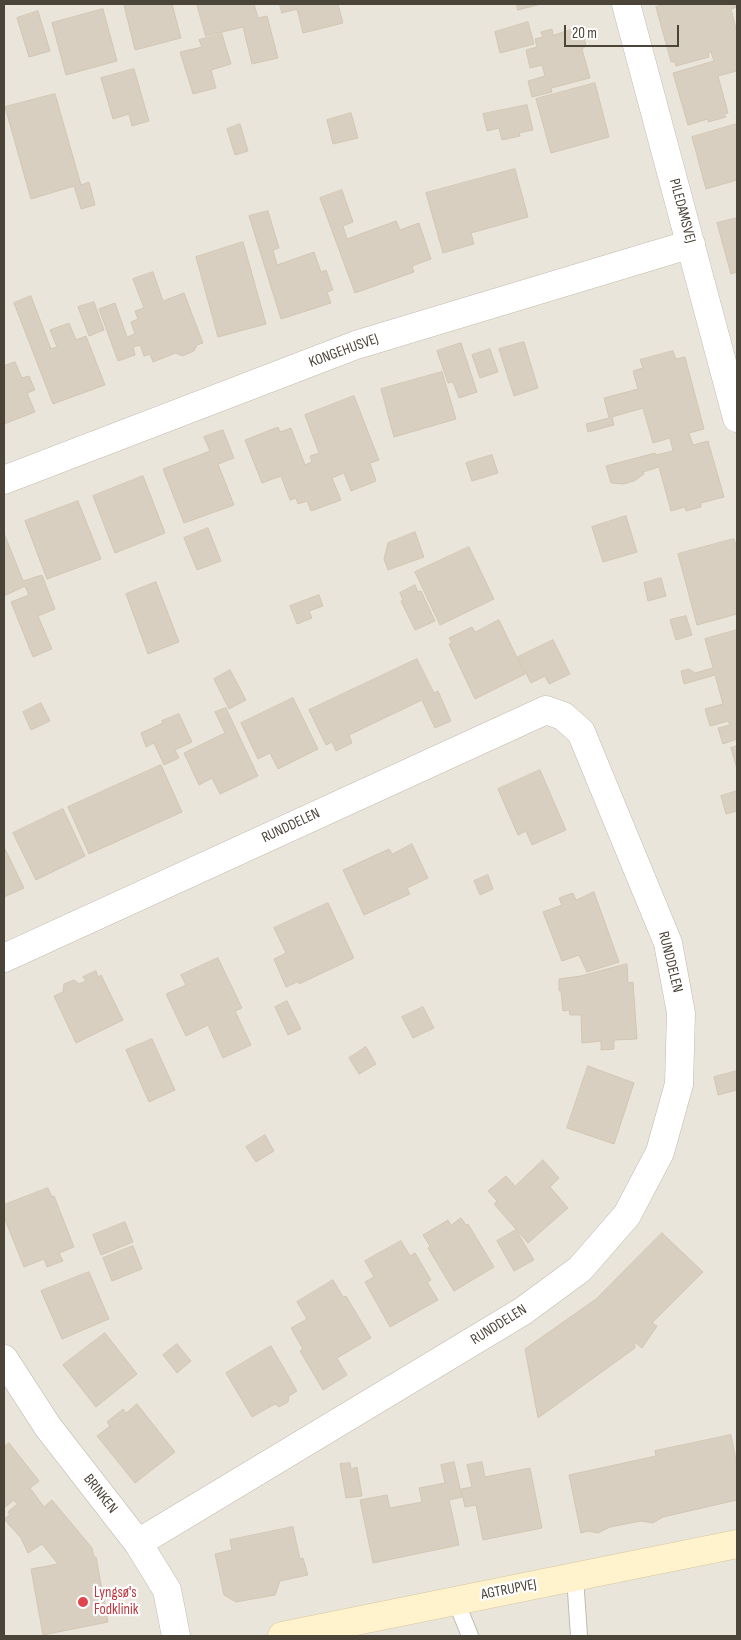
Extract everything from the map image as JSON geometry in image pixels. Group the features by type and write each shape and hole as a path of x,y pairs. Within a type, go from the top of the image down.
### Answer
{"street":[{"name":"PILEDAMSVEJ","path":"626,4 737,418"},
{"name":"KONGEHUSVEJ","path":"4,480 356,345 691,244"},
{"name":"RUNDDELEN","path":"4,958 546,710 563,716 581,732 668,943 682,1013 679,1084 660,1152 627,1215 580,1269 523,1311 138,1543"},
{"name":"BRINKEN","path":"4,1359 48,1427 138,1543 167,1590 176,1636"},
{"name":"AGTRUPVEJ","path":"282,1636 737,1544"}],"lane":[{"path":"575,1577 580,1636"},
{"path":"456,1601 470,1636"}],"shaded area":[{"path":"4,4 737,4 737,1636 4,1636"}],"building":[{"path":"172,4 181,38 135,50 124,5"},
{"path":"197,4 254,4 258,18 267,16 278,58 252,64 243,27 206,36"},
{"path":"280,4 338,4 343,23 303,33 297,9 282,13"},
{"path":"517,4 541,4 518,10"},
{"path":"668,4 737,4 737,7 731,9 737,33 737,71 718,76 728,113 724,114 726,117 708,122 708,119 688,125 673,73 714,61 711,52 708,53 709,57 676,66 675,62 671,62 656,7"},
{"path":"103,9 117,61 66,75 52,23"},
{"path":"38,11 50,51 29,57 17,18"},
{"path":"528,22 534,44 500,53 495,32"},
{"path":"577,28 578,32 583,33 586,46 582,49 590,78 551,88 552,92 532,97 528,81 545,76 542,65 530,68 526,50 537,47 535,39 543,37 541,32 552,29 553,35"},
{"path":"222,34 231,64 211,70 216,88 193,94 180,52 202,47 199,40"},
{"path":"134,69 149,121 132,126 129,114 113,119 101,78"},
{"path":"595,83 609,137 551,153 536,99"},
{"path":"55,94 81,185 89,182 95,205 81,209 74,186 31,199 5,107"},
{"path":"527,105 533,130 519,133 520,136 502,140 499,128 487,131 483,114"},
{"path":"351,113 358,138 333,144 327,120"},
{"path":"240,124 248,151 235,155 227,129"},
{"path":"737,124 737,180 706,189 692,137"},
{"path":"515,169 528,217 471,233 474,244 443,253 426,193"},
{"path":"342,190 353,222 343,226 347,239 396,221 400,230 419,223 431,259 412,266 414,272 355,293 320,198"},
{"path":"268,211 279,248 273,250 277,265 314,252 321,272 326,270 333,290 327,292 331,303 281,319 249,216"},
{"path":"737,218 737,272 731,274 717,223"},
{"path":"243,242 266,324 218,337 196,257"},
{"path":"153,272 163,301 184,293 203,343 197,345 194,351 182,356 176,353 153,362 150,354 144,356 140,345 133,347 135,355 118,361 99,309 115,303 127,337 135,334 131,322 138,319 135,311 144,308 133,279"},
{"path":"31,296 51,349 57,347 50,330 69,323 76,340 86,336 105,385 53,404 14,303"},
{"path":"94,302 104,330 89,336 78,307"},
{"path":"524,342 538,388 514,396 499,349"},
{"path":"461,343 477,392 459,398 453,382 448,383 437,351"},
{"path":"490,349 498,372 480,378 472,355"},
{"path":"673,351 676,359 685,357 704,429 689,433 693,445 708,441 724,497 701,503 701,507 686,511 685,507 671,511 659,467 643,472 644,474 634,481 624,484 611,483 606,466 655,453 656,455 673,451 670,438 653,443 643,408 612,417 614,425 588,432 586,424 609,418 604,398 638,389 633,371 643,368 640,360"},
{"path":"15,362 22,378 29,376 35,390 27,393 35,412 4,424 4,366"},
{"path":"442,372 456,419 394,437 381,389"},
{"path":"354,396 379,460 370,463 376,481 351,491 344,473 332,478 341,500 311,511 307,501 298,504 296,498 290,500 281,476 262,483 245,440 278,427 280,432 291,428 305,465 312,462 310,456 319,453 305,415"},
{"path":"223,430 234,458 218,464 234,505 184,523 163,469 210,451 204,437"},
{"path":"492,455 498,473 472,481 466,463"},
{"path":"143,476 165,533 115,553 93,496"},
{"path":"78,501 101,559 47,579 25,521"},
{"path":"626,516 637,552 603,562 592,527"},
{"path":"208,528 221,561 197,570 184,538"},
{"path":"415,532 424,557 388,570 384,559 388,543"},
{"path":"4,533 23,581 42,575 55,609 38,616 52,649 33,657 11,602 29,595 25,586 4,596"},
{"path":"734,539 737,549 737,614 697,625 678,554"},
{"path":"469,547 494,599 440,625 415,572"},
{"path":"661,578 666,596 648,601 644,583"},
{"path":"156,582 179,642 148,654 126,594"},
{"path":"415,585 418,592 421,591 435,621 415,630 401,601 403,600 400,593"},
{"path":"319,595 323,606 309,611 312,618 297,624 290,606"},
{"path":"686,616 692,635 676,640 670,620"},
{"path":"499,620 525,674 475,699 449,644 452,643 449,638 472,627 475,632"},
{"path":"737,630 737,739 723,744 718,728 730,725 728,721 710,726 705,709 723,704 715,675 684,684 681,671 689,669 695,673 713,668 705,639"},
{"path":"553,640 570,674 549,684 545,676 531,683 518,657"},
{"path":"417,659 434,693 438,691 451,721 435,728 422,700 349,735 352,743 336,751 332,742 326,745 309,710"},
{"path":"230,670 246,700 229,709 214,679"},
{"path":"293,698 318,749 278,769 270,753 258,759 241,723"},
{"path":"41,703 50,721 31,730 23,712"},
{"path":"226,708 258,776 220,794 212,778 199,785 184,753 225,733 215,712"},
{"path":"179,714 192,742 175,750 179,758 164,765 154,743 146,747 141,733"},
{"path":"737,746 737,769 731,748"},
{"path":"161,765 182,812 89,854 68,807"},
{"path":"540,770 566,830 532,845 526,831 518,835 498,789"},
{"path":"737,791 737,811 726,814 721,796"},
{"path":"63,809 85,856 36,880 13,833"},
{"path":"412,844 428,878 407,888 410,894 364,915 343,870 389,849 392,854"},
{"path":"4,847 24,888 4,897"},
{"path":"488,875 493,889 480,895 474,881"},
{"path":"594,892 619,962 587,972 579,955 562,961 543,912 562,905 559,898 573,893 576,900"},
{"path":"328,903 354,958 299,984 299,981 286,987 274,959 286,953 274,928"},
{"path":"218,958 242,1008 235,1011 251,1045 223,1058 208,1025 186,1036 166,994 186,985 181,975"},
{"path":"627,964 628,983 633,982 637,1039 614,1040 614,1049 601,1050 601,1041 582,1043 581,1015 570,1015 569,1010 563,1011 559,979 581,976"},
{"path":"96,971 98,977 101,975 123,1020 76,1043 54,996 63,992 64,984 74,980 79,984 86,981 83,977"},
{"path":"287,1001 301,1029 288,1035 275,1007"},
{"path":"423,1007 434,1028 413,1038 402,1017"},
{"path":"152,1039 175,1090 149,1102 126,1050"},
{"path":"366,1047 376,1064 359,1074 349,1058"},
{"path":"588,1066 634,1083 614,1144 567,1128"},
{"path":"737,1071 737,1090 718,1095 714,1077"},
{"path":"265,1135 274,1151 256,1162 246,1147"},
{"path":"543,1160 559,1178 550,1187 568,1208 528,1243 494,1204 497,1201 488,1191 506,1176 515,1186"},
{"path":"48,1188 52,1197 54,1196 74,1247 59,1253 63,1261 47,1267 44,1259 24,1267 4,1217 4,1205"},
{"path":"461,1218 466,1225 468,1224 494,1267 454,1291 428,1248 430,1246 423,1235 448,1220 451,1225"},
{"path":"125,1222 133,1242 101,1255 93,1235"},
{"path":"516,1230 534,1260 514,1271 497,1241"},
{"path":"662,1233 703,1272 652,1323 657,1326 642,1348 634,1342 635,1348 538,1418 525,1349 596,1299"},
{"path":"401,1241 410,1256 415,1253 431,1280 427,1282 438,1300 390,1327 365,1282 374,1277 365,1261"},
{"path":"133,1246 142,1269 112,1281 103,1258"},
{"path":"89,1272 109,1319 62,1339 41,1291"},
{"path":"333,1280 343,1297 346,1296 371,1338 337,1358 347,1375 323,1390 300,1351 303,1349 291,1328 307,1319 297,1302"},
{"path":"105,1333 137,1374 96,1407 63,1365"},
{"path":"177,1344 191,1361 177,1373 163,1355"},
{"path":"271,1346 297,1391 289,1396 288,1402 279,1407 275,1404 252,1417 226,1373"},
{"path":"137,1404 175,1452 135,1483 97,1436 110,1426 107,1422 123,1409 126,1413"},
{"path":"731,1435 737,1466 737,1500 663,1517 653,1523 641,1521 610,1527 598,1533 588,1531 581,1533 569,1475 656,1456 655,1451"},
{"path":"9,1443 39,1481 30,1488 44,1507 52,1500 92,1548 94,1557 96,1557 108,1622 43,1635 31,1569 58,1564 42,1544 28,1553 21,1538 4,1519 10,1515 8,1512 17,1504 14,1500 4,1508 4,1447"},
{"path":"454,1462 462,1497 449,1500 459,1545 373,1563 360,1500 387,1495 390,1508 422,1502 419,1488 445,1483 441,1465"},
{"path":"482,1462 485,1477 530,1468 542,1528 483,1540 476,1505 465,1507 461,1489 472,1487 467,1465"},
{"path":"350,1463 351,1469 357,1467 362,1496 346,1498 340,1464"},
{"path":"293,1527 300,1559 303,1558 308,1575 280,1581 275,1595 236,1602 224,1595 215,1554 232,1550 230,1540"}],"place":[{"name":"Lyngsø's Fodklinik","path":"83,1602"}]}
